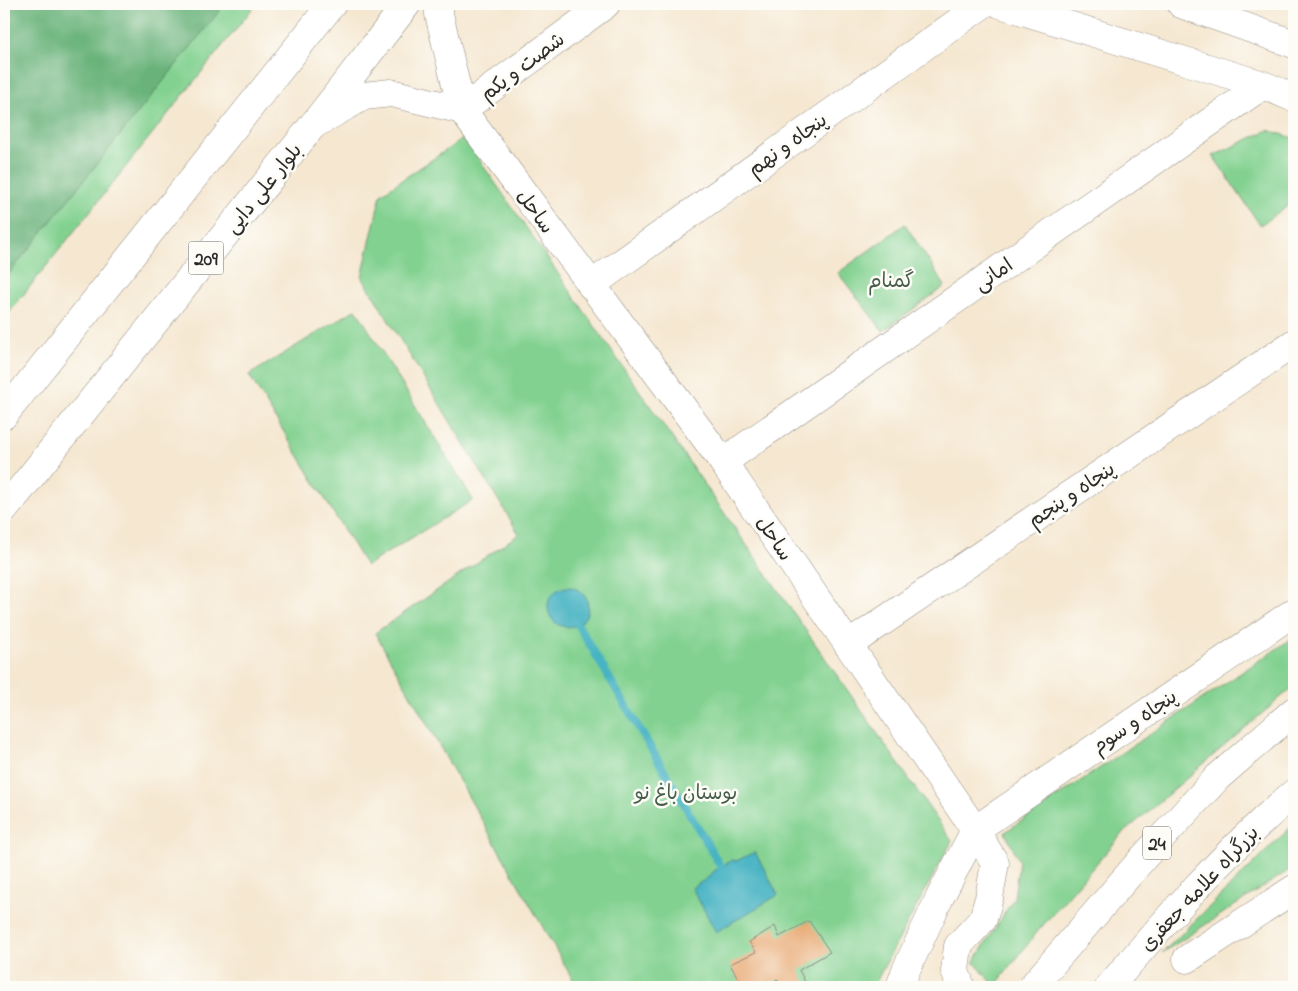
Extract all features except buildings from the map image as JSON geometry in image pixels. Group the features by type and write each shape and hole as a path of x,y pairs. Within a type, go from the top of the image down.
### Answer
{"main road":[{"path":"4,415 332,4"},
{"name":"بلوار علی دایی","path":"4,510 313,125 407,4"},
{"path":"313,125 364,96 391,93 462,110 438,14 439,4"},
{"name":"شصت و یکم","path":"462,110 606,4"},
{"name":"پنجاه و نهم","path":"591,285 983,4"},
{"path":"1000,4 1263,85 1294,98"},
{"path":"1181,4 1294,44"},
{"name":"امانی","path":"723,462 1263,85"},
{"name":"ساحل","path":"462,110 723,462 995,863 983,919 958,946 955,971 961,987"},
{"name":"پنجاه و پنجم","path":"848,645 1294,343"},
{"name":"پنجاه و سوم","path":"974,830 1294,612"},
{"name":"24","path":"1032,987 1144,857 1218,778 1294,711"},
{"name":"بزرگراه علامه جعفری","path":"1109,987 1171,914 1266,816 1294,793"},
{"path":"900,987 939,898 974,830"},
{"path":"1187,959 1294,890"}],"green space":[{"path":"4,4 256,4 4,319"},
{"path":"4,4 225,4 4,280"},
{"path":"1268,130 1294,138 1294,210 1289,205 1260,225 1213,156"},
{"name":"بوستان باغ نو","path":"464,138 952,841 879,976 875,987 577,987 375,633 519,534 362,277 381,194"},
{"name":"گمنام","path":"905,224 945,286 883,331 838,273"},
{"path":"356,309 473,500 366,566 249,375"},
{"path":"1294,637 1294,686 1122,834 1038,931 995,986 974,962 1014,898 1019,861 1005,832"},
{"path":"1294,824 1294,867 1162,953"}],"water":[{"path":"572,587 579,590 585,596 588,607 587,615 579,624 572,627 564,627 557,624 549,615 548,603 551,596 560,588"},
{"path":"755,852 778,895 716,932 692,888 732,860 736,861"}],"waterway":[{"path":"578,625 721,867"}]}
